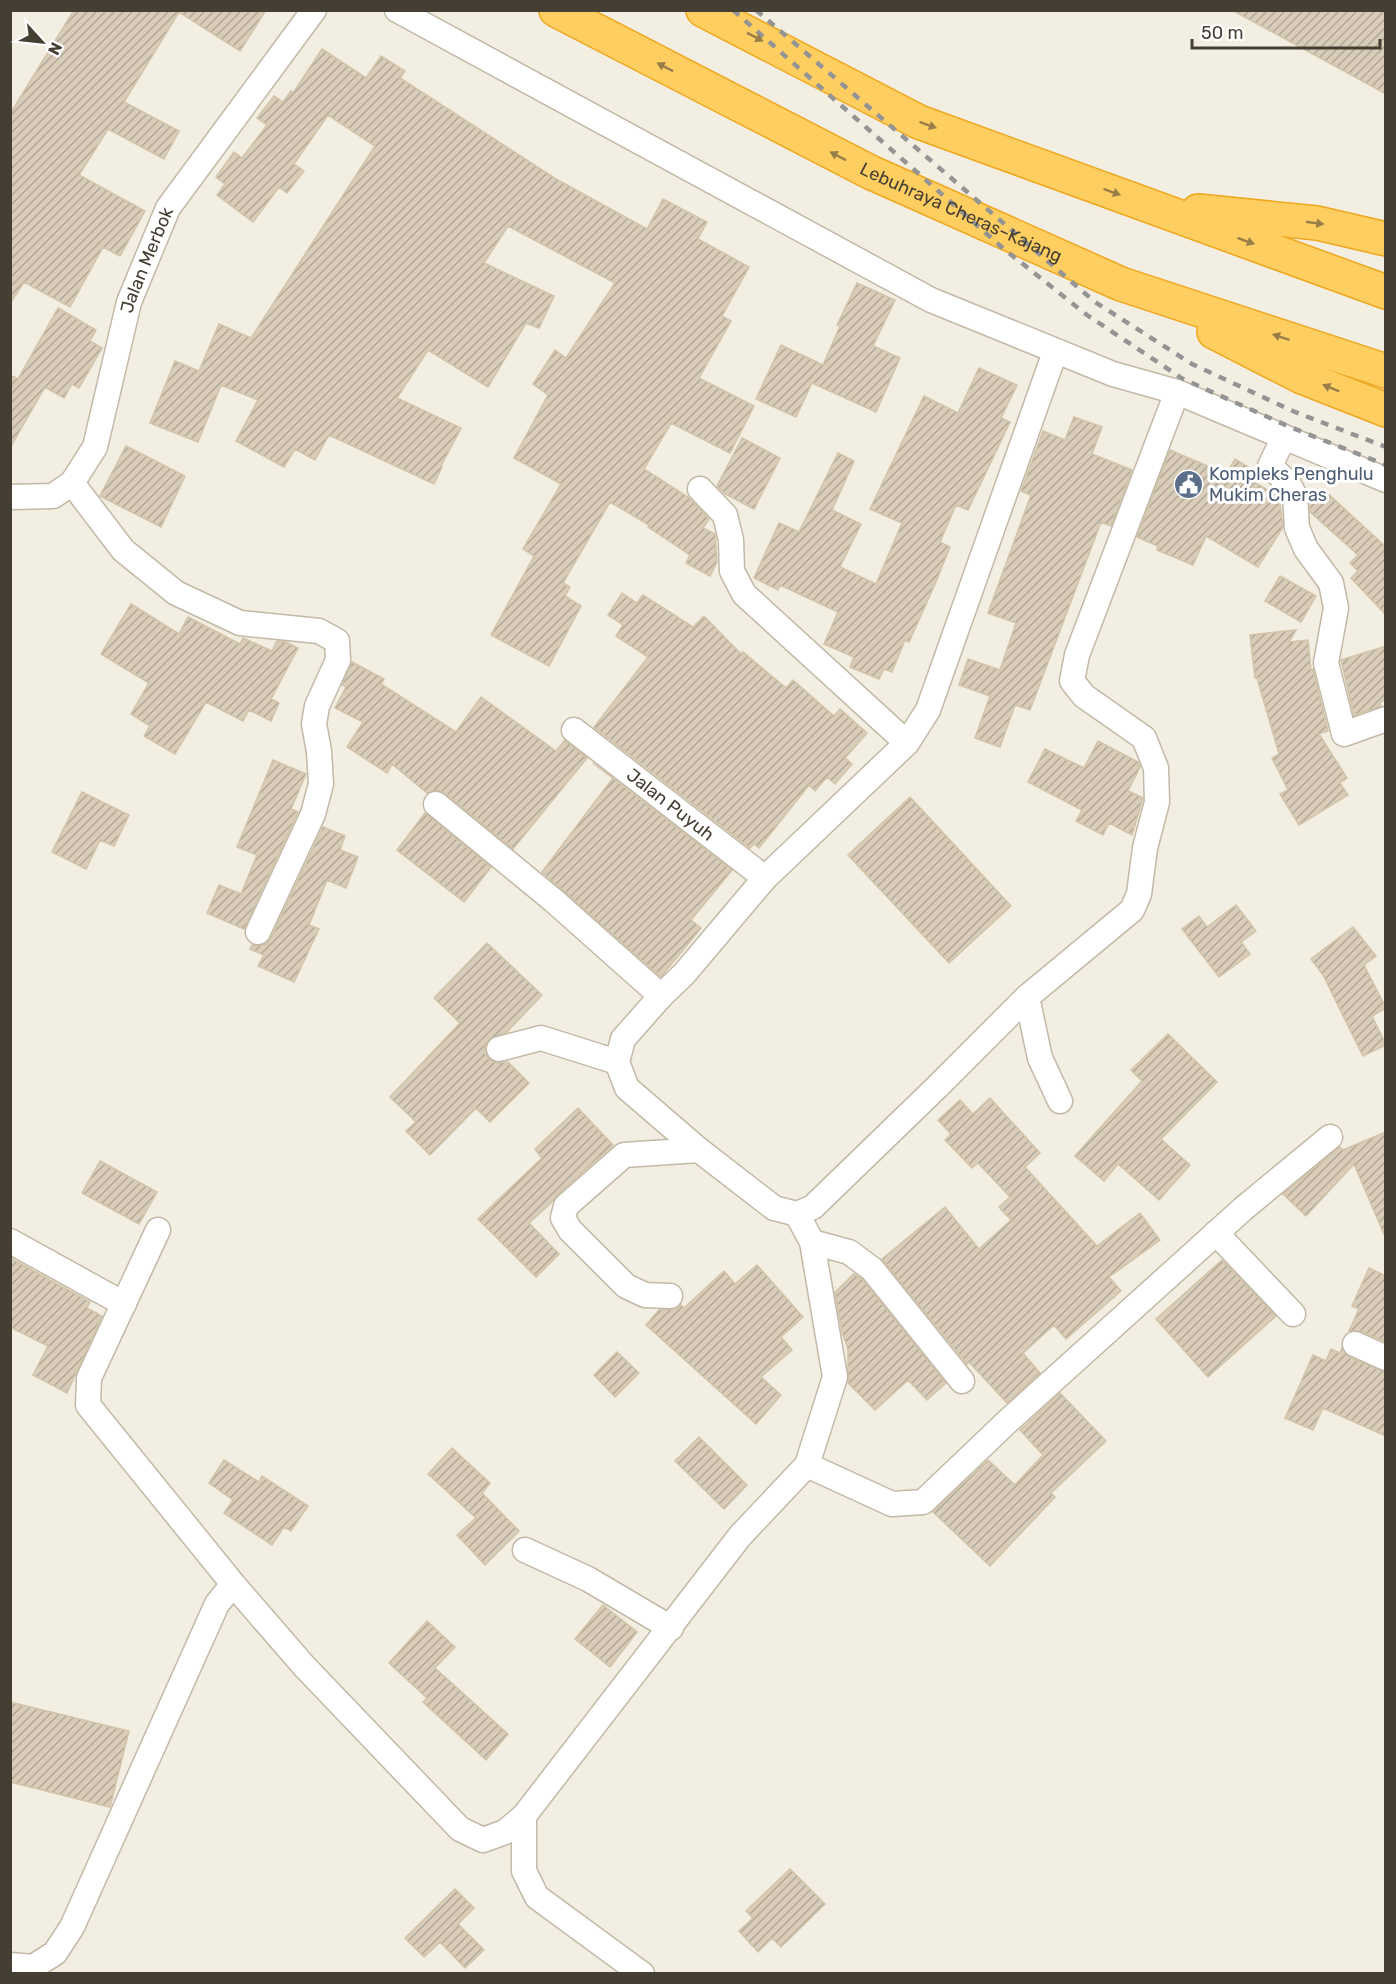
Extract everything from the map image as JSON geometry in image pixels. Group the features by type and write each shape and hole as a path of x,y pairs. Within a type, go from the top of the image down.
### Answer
{"highway":[{"name":"Lebuhraya Cheras–Kajang","path":"556,10 870,172 1121,284 1386,371"},
{"path":"702,10 919,122 1386,292"},
{"path":"1152,207 1317,223 1386,239"},
{"path":"1121,284 1302,377 1386,410"}],"street":[{"name":"Jalan Merbok","path":"72,483 95,447 129,302 168,208 314,10"},
{"path":"396,10 931,300 1113,374 1177,392 1386,480"},
{"path":"1055,352 928,710 907,743 765,878 684,974 623,1039 617,1062 627,1088 699,1150 774,1208 797,1214 813,1207 1027,997 1132,910 1139,894 1145,848 1157,802 1156,768 1144,738 1084,696 1072,681 1077,655 1177,392"},
{"path":"1284,437 1270,466 1288,483 1295,496 1297,528 1306,549 1331,583 1336,608 1326,663 1344,734 1386,719"},
{"path":"10,497 53,496 72,483 123,550 176,593 240,622 319,631 337,640 338,660 317,705 314,724 319,751 321,784 314,814 258,932"},
{"path":"700,489 725,515 730,540 732,570 744,594 907,743"},
{"name":"Jalan Puyuh","path":"574,730 765,878"},
{"path":"436,804 553,900 661,996"},
{"path":"1027,997 1040,1058 1060,1101"},
{"path":"500,1048 541,1038 617,1062"},
{"path":"807,1465 892,1504 923,1502 1008,1421 1216,1233 1330,1137"},
{"path":"670,1296 645,1295 626,1286 570,1230 563,1218 566,1206 624,1155 699,1150"},
{"path":"158,1230 89,1378 88,1405 233,1584 304,1666 460,1829 483,1840 505,1832 524,1816 740,1536 807,1465 835,1377 812,1242 797,1214"},
{"path":"1216,1233 1293,1314"},
{"path":"10,1241 124,1304"},
{"path":"812,1242 849,1252 872,1269 962,1381"},
{"path":"1355,1344 1386,1358"},
{"path":"525,1550 588,1579 671,1628"},
{"path":"10,1965 33,1967 55,1953 72,1927 216,1604 233,1584"},
{"path":"524,1816 524,1871 537,1897 642,1974"}],"building":[{"path":"74,10 266,10 240,51 179,12 124,102 179,131 164,159 108,129 79,175 145,211 120,256 103,247 70,307 24,282 10,304 10,114"},
{"path":"1232,10 1386,10 1386,94"},
{"path":"322,49 366,78 381,56 405,71 400,78 556,179 647,229 663,199 707,222 698,239 749,267 722,316 731,321 699,378 754,406 730,453 671,423 644,469 688,497 709,519 703,528 715,534 717,562 710,576 686,563 690,555 648,527 649,525 610,502 563,583 570,587 565,596 581,606 549,666 491,635 534,556 523,549 561,484 514,458 548,395 533,384 555,350 566,358 615,283 508,226 484,263 554,296 539,328 526,323 488,387 428,350 397,398 461,428 434,484 329,435 315,460 295,449 284,467 236,441 258,400 221,385 198,442 150,423 175,361 199,371 219,324 251,338 375,146 328,115 294,164 304,171 287,193 279,187 253,222 217,195 225,184 216,177 234,152 242,158 267,125 257,118 274,96 283,102 291,91 293,93"},
{"path":"857,283 895,300 873,346 900,358 876,412 812,383 796,417 756,399 781,345 823,365 840,326 837,325"},
{"path":"58,308 96,330 90,341 102,348 79,388 72,384 64,398 45,387 10,448 10,375 18,379"},
{"path":"979,368 1017,385 1001,418 1010,422 968,510 956,505 940,542 950,547 935,584 909,642 905,640 892,672 884,669 879,679 850,667 854,657 824,644 838,612 780,585 778,590 754,578 779,523 799,532 838,453 854,461 832,510 861,524 840,567 876,584 902,523 870,509 924,396 958,413"},
{"path":"1074,417 1102,427 1092,454 1132,470 1111,526 1101,522 1030,710 1015,705 1000,747 975,738 990,696 959,685 968,659 1000,670 1016,623 988,613 1031,495 1021,491 1043,431 1065,440"},
{"path":"742,438 780,458 754,509 725,494 717,486"},
{"path":"126,446 185,476 161,527 100,496"},
{"path":"1170,450 1226,474 1235,459 1255,471 1251,480 1279,497 1283,527 1258,567 1206,536 1193,565 1157,550 1158,546 1137,537"},
{"path":"1323,489 1386,547 1386,615 1351,578 1358,571 1350,563 1358,555 1310,512 1310,503"},
{"path":"1280,576 1316,596 1301,622 1265,601"},
{"path":"622,593 637,603 643,595 693,627 704,616 741,654 743,652 786,688 793,680 834,716 840,709 867,733 845,758 852,764 835,784 827,777 815,791 809,785 759,848 754,844 750,848 594,727 648,657 616,636 623,625 608,615"},
{"path":"131,604 179,634 188,617 240,644 243,638 272,651 277,641 286,642 298,648 271,699 279,703 271,721 249,710 243,721 206,702 175,754 144,736 150,726 131,714 149,683 101,654"},
{"path":"1296,630 1289,642 1308,640 1311,670 1313,669 1328,731 1319,734 1347,778 1340,783 1348,795 1299,825 1280,794 1288,790 1272,758 1279,754 1257,678 1255,678 1250,635"},
{"path":"1386,646 1386,700 1380,702 1381,706 1354,715 1341,660"},
{"path":"352,662 384,679 381,684 456,732 481,697 556,751 565,740 587,758 513,849 445,793 438,790 427,793 392,764 387,773 347,747 363,722 335,708 346,687 342,685"},
{"path":"1098,741 1138,762 1140,767 1128,791 1143,798 1132,835 1109,823 1103,835 1076,821 1082,810 1028,782 1045,749 1084,768"},
{"path":"273,760 306,774 291,809 298,812 244,929 207,913 219,885 241,894 257,855 237,847"},
{"path":"613,778 732,870 691,920 701,928 661,977 542,872"},
{"path":"82,792 129,815 114,846 100,840 86,869 52,852"},
{"path":"910,797 1011,906 949,963 848,855"},
{"path":"425,813 491,867 464,902 397,850"},
{"path":"323,827 345,836 340,850 358,857 346,888 327,880 309,925 319,929 294,982 258,966 264,955 250,949 252,945 266,944 271,938"},
{"path":"1236,905 1256,931 1241,942 1250,954 1219,977 1182,929 1199,916 1207,927"},
{"path":"1353,927 1376,956 1364,965 1386,1008 1372,1016 1386,1045 1363,1056 1323,975 1311,959"},
{"path":"487,943 542,995 507,1032 489,1039 485,1046 485,1053 489,1059 496,1063 508,1062 529,1083 490,1122 476,1108 430,1155 406,1131 416,1122 390,1097 460,1023 434,998"},
{"path":"1168,1034 1217,1082 1161,1139 1190,1165 1159,1200 1118,1164 1104,1181 1075,1156 1142,1081 1131,1070"},
{"path":"990,1098 1040,1153 1025,1167 1097,1246 1140,1213 1160,1240 1109,1277 1121,1291 1066,1339 1054,1325 1023,1353 1040,1373 1007,1403 969,1362 967,1364 882,1259 945,1207 979,1249 1011,1220 999,1207 1010,1197 978,1163 972,1168 945,1140 951,1134 938,1120 960,1100 973,1114"},
{"path":"578,1108 613,1145 529,1223 559,1254 536,1277 478,1219 542,1158 535,1149"},
{"path":"1386,1132 1386,1239 1354,1164 1306,1216 1283,1194 1340,1147 1343,1150"},
{"path":"100,1161 157,1192 139,1224 82,1193"},
{"path":"10,1258 90,1302 87,1308 102,1316 67,1393 33,1375 48,1346 10,1327"},
{"path":"1222,1260 1276,1316 1208,1377 1156,1319"},
{"path":"757,1265 803,1317 781,1337 792,1350 761,1377 781,1395 756,1424 646,1325 659,1310 676,1309 681,1305 684,1308 724,1271 735,1284"},
{"path":"1369,1268 1386,1276 1386,1342 1360,1331 1349,1331 1359,1309 1352,1306"},
{"path":"854,1274 862,1279 946,1383 927,1400 908,1380 875,1410 848,1383 848,1349 842,1332 835,1292"},
{"path":"1342,1348 1349,1357 1386,1372 1386,1436 1323,1408 1313,1430 1285,1418 1313,1355 1326,1361 1331,1349 1340,1353"},
{"path":"617,1352 639,1373 615,1397 594,1375"},
{"path":"1060,1393 1106,1441 1051,1493 1055,1497 990,1566 933,1512 988,1460 1015,1485 1043,1455 1020,1430"},
{"path":"699,1437 747,1485 724,1509 675,1461"},
{"path":"452,1448 490,1483 482,1493 519,1531 485,1565 457,1535 476,1518 428,1474"},
{"path":"224,1460 259,1482 262,1476 308,1506 291,1531 284,1527 272,1545 224,1513 233,1500 209,1483"},
{"path":"603,1605 637,1632 610,1667 575,1639"},
{"path":"427,1621 455,1647 435,1668 508,1734 486,1760 423,1702 427,1698 389,1663"},
{"path":"10,1702 129,1731 110,1807 10,1782"},
{"path":"790,1869 825,1904 781,1947 772,1938 758,1952 739,1931 753,1918 746,1911"},
{"path":"455,1889 474,1908 458,1924 484,1950 465,1968 440,1942 424,1957 405,1938"}],"railway":[{"path":"733,10 1004,249 1087,315 1183,379 1290,427 1386,465"},
{"path":"756,10 1095,302 1192,364 1295,412 1386,447"}],"place":[{"name":"Kompleks Penghulu Mukim Cheras","path":"1188,484"}]}
